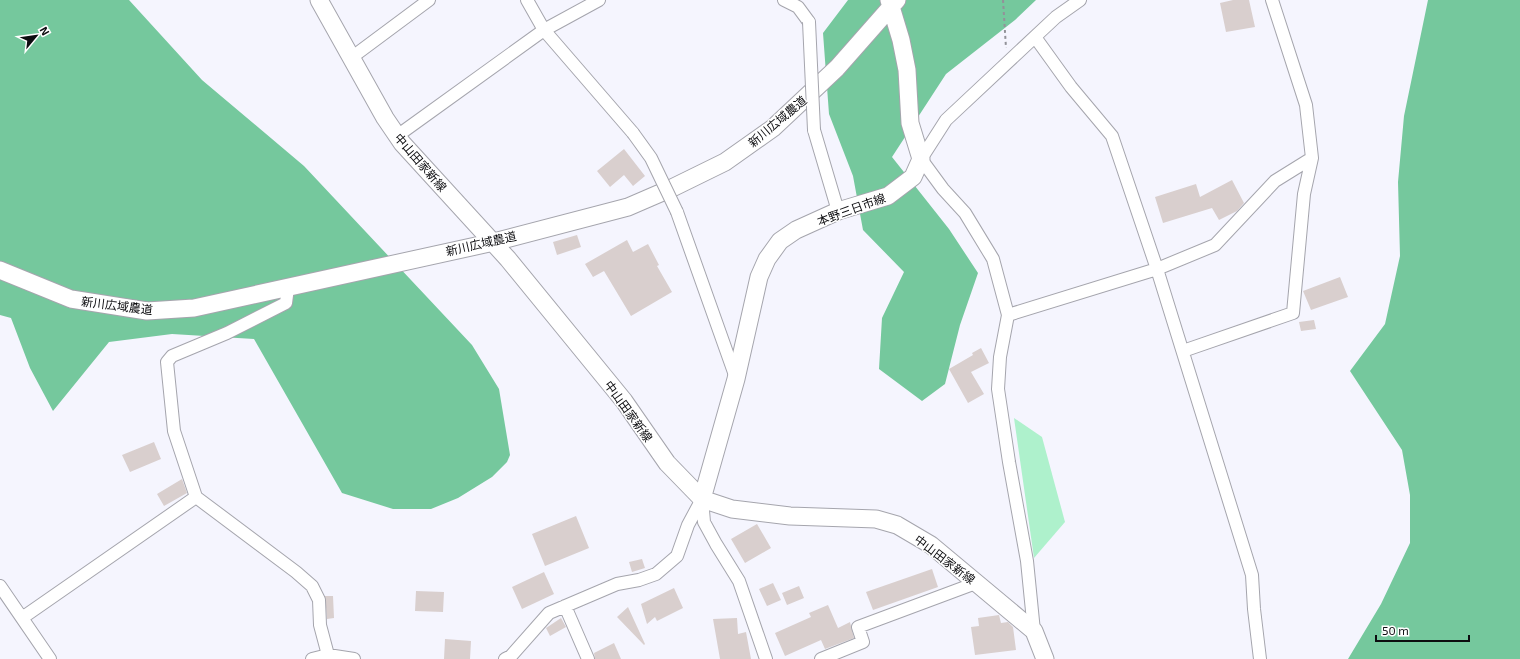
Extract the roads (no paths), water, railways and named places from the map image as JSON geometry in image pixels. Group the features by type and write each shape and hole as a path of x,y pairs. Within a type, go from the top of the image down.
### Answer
{"main road":[{"name":"中山田家新線","path":"319,0 385,118 397,136 494,242 619,395 667,464 702,499 732,509 790,516 876,519 897,525 931,545 1034,631 1045,659"},
{"path":"893,2 906,70 910,123 921,159"},
{"name":"新川広域農道","path":"0,270 71,299 147,311 194,308 494,242 628,207 672,188 725,162 773,128 825,79 893,2"},
{"name":"本野三日市線","path":"702,499 736,379 757,285 767,259 780,241 796,230 838,211 888,196 913,177 921,159"}],"street":[{"path":"352,58 429,0"},
{"path":"527,0 544,30 633,133 651,158 676,212 736,379"},
{"path":"397,136 544,30 598,0"},
{"path":"784,0 798,7 809,22 814,130 838,211"},
{"path":"1034,631 1027,561 1009,462 998,388 1000,357 1008,315 993,259 965,213 943,189 921,159 946,120 1056,17 1080,0"},
{"path":"1183,350 1293,313 1304,194 1312,158 1306,105 1272,0"},
{"path":"1035,37 1071,87 1112,136 1183,350 1252,575 1254,609 1260,659"},
{"path":"1008,315 1157,269 1215,245 1275,181 1312,158"},
{"path":"288,288 286,303 227,333 172,356 167,362 174,431 196,497 296,572 312,586 319,600 320,624 328,655"},
{"path":"22,618 196,497"},
{"path":"505,659 511,656 549,613 617,584 639,580 656,574 677,556 688,525 702,499"},
{"path":"702,499 704,522 739,581 766,659"},
{"path":"821,659 863,642 858,627 976,583"},
{"path":"0,586 50,659"},
{"path":"565,606 588,659"},
{"path":"312,659 328,655 354,659"}]}
